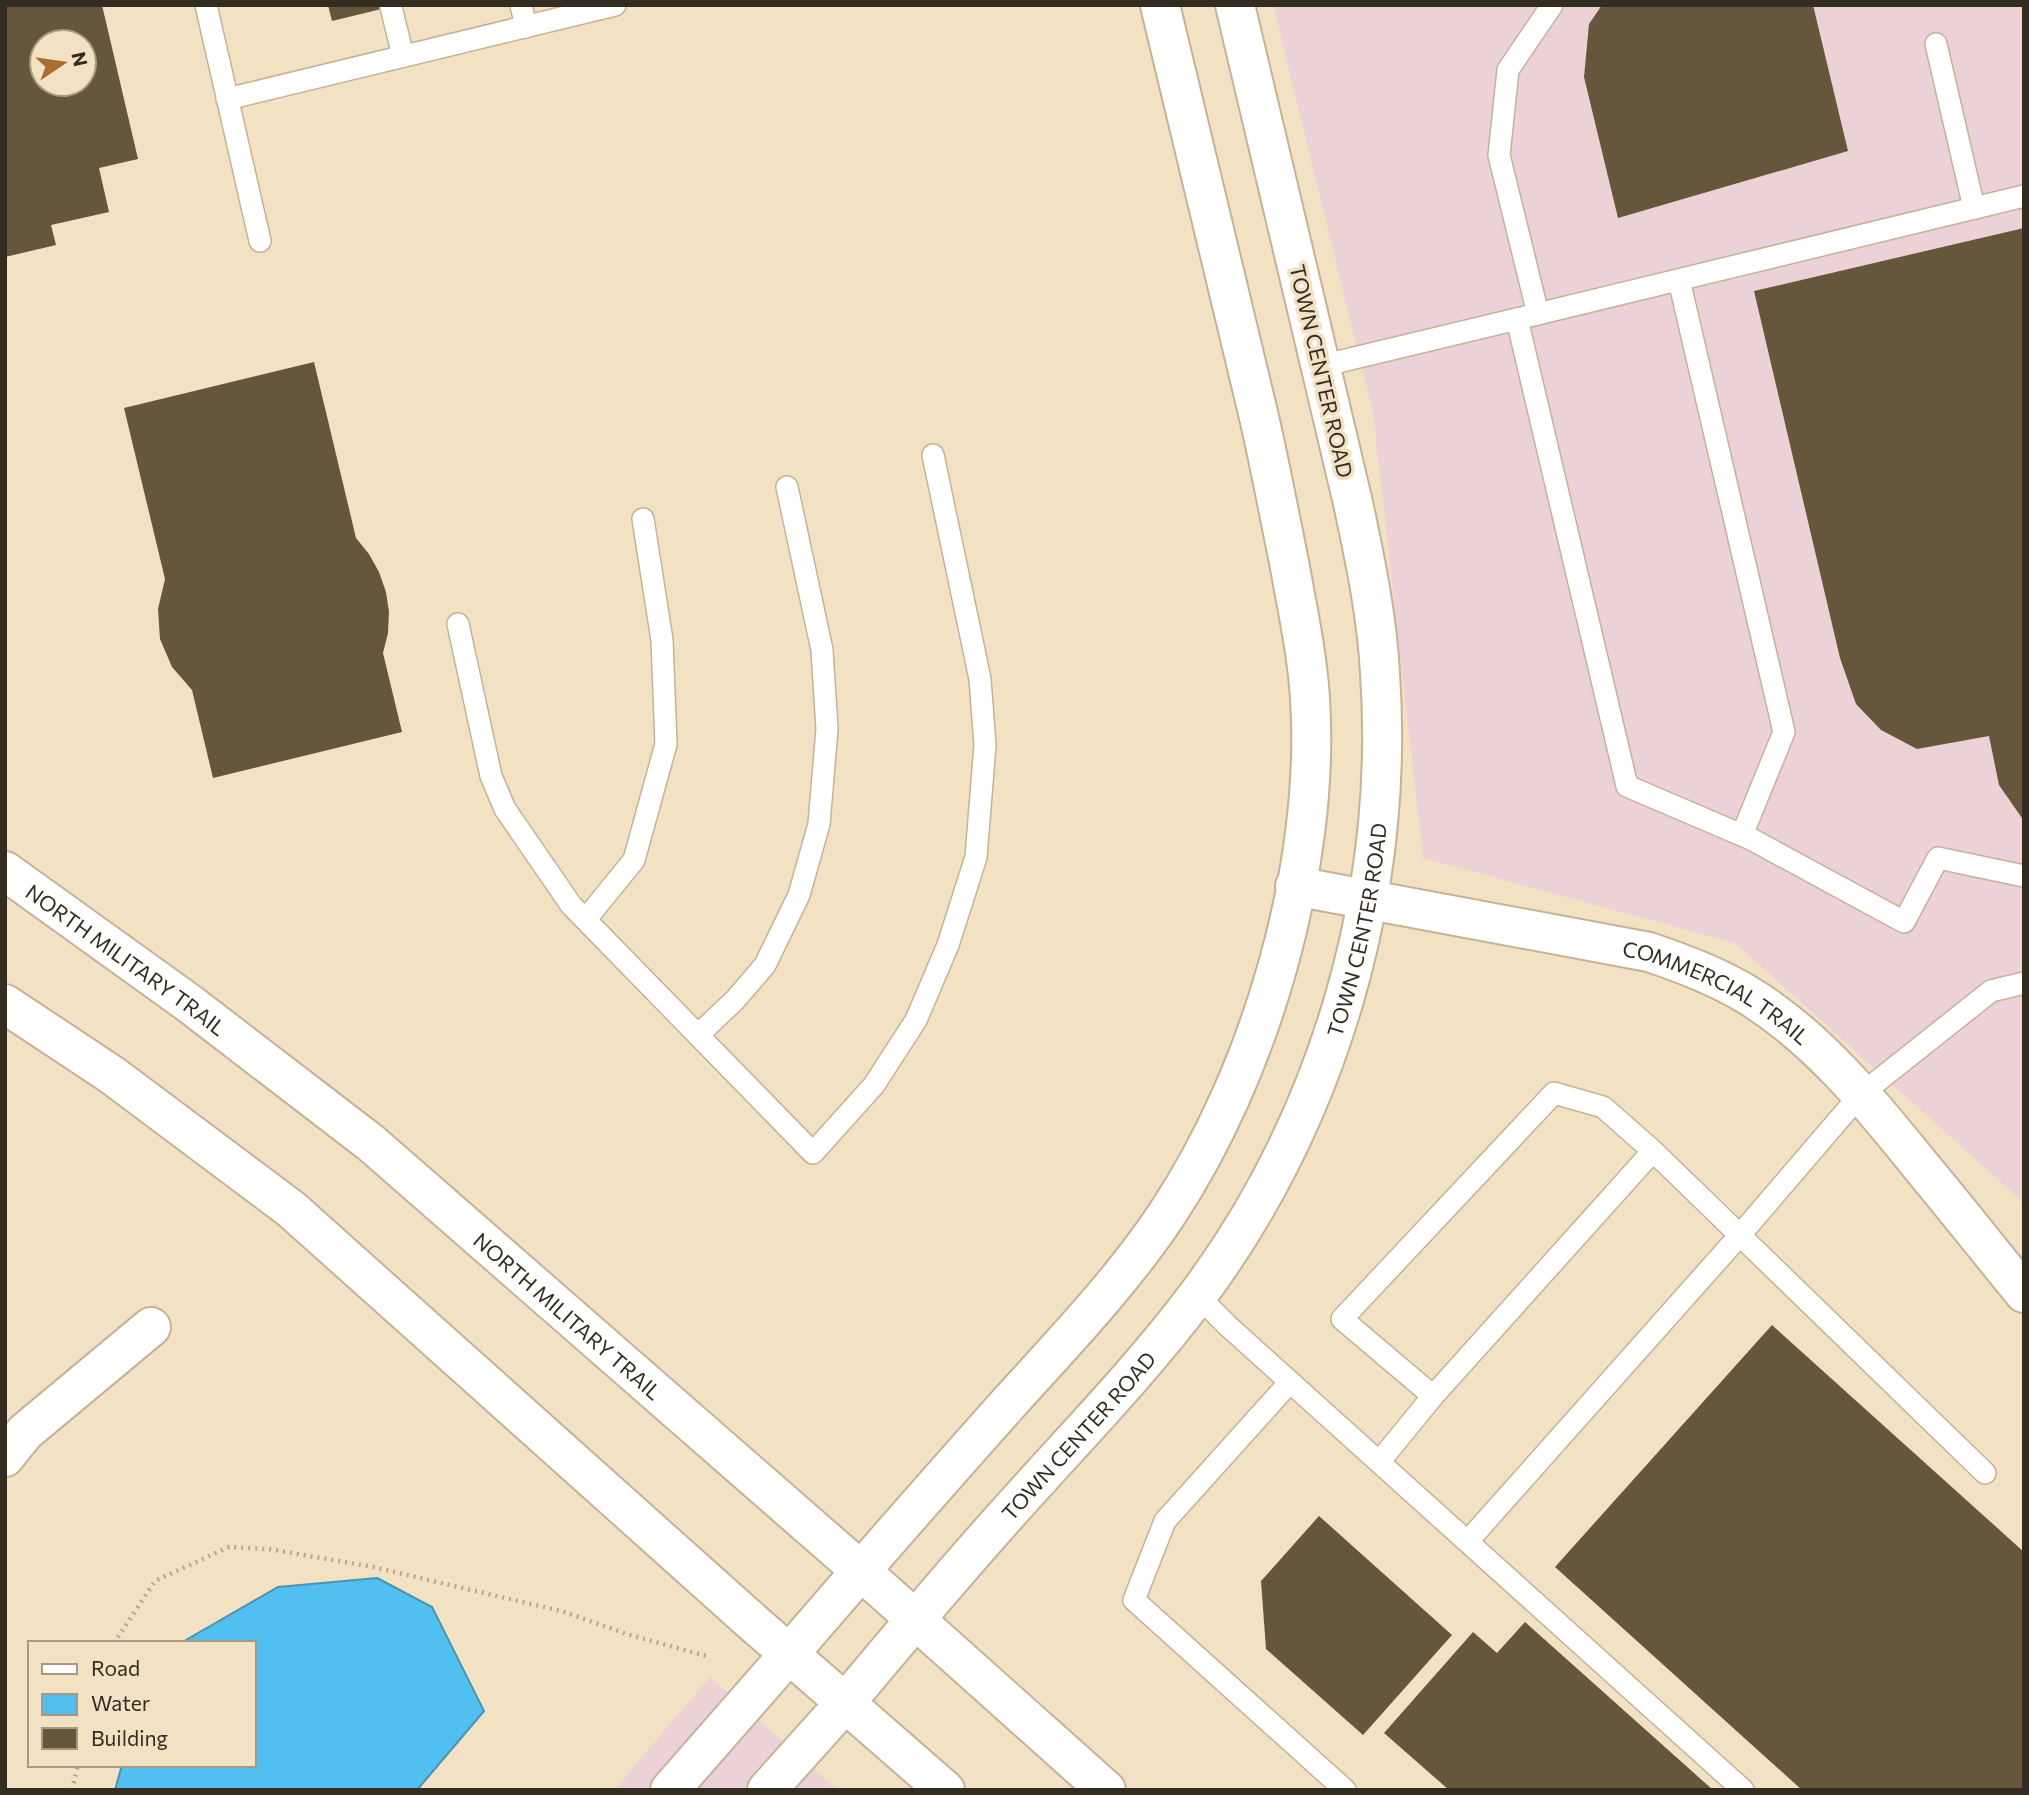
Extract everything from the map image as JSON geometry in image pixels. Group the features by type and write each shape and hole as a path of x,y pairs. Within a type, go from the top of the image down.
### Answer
{"main road":[{"path":"670,1790 1131,1266 1197,1167 1223,1117 1249,1054 1271,988 1304,836 1310,699 1298,610 1269,460 1160,5"},
{"name":"TOWN CENTER ROAD","path":"767,1790 1198,1295 1276,1174 1331,1043 1353,972 1367,899 1380,804 1380,672 1366,563 1235,5"},
{"name":"NORTH MILITARY TRAIL","path":"5,870 190,1004 371,1143 861,1571 1106,1790"},
{"name":"COMMERCIAL TRAIL","path":"1295,886 1649,952 1685,964 1752,998 1814,1046 1860,1095 2024,1293"},
{"path":"5,1004 112,1076 291,1209 945,1790"},
{"path":"12,1435 151,1327"}],"lane":[{"path":"206,5 260,241"},
{"path":"521,5 526,27"},
{"path":"228,99 615,5"},
{"path":"1552,5 1508,70 1500,155 1527,317 1626,786 1742,835 1904,922 1938,858 2024,876"},
{"path":"391,7 402,56"},
{"path":"1936,44 1974,208"},
{"path":"1321,366 2024,196"},
{"path":"1679,280 1784,732 1742,835"},
{"path":"458,624 491,776 505,809 571,905 813,1153 874,1084 916,1020 947,945 976,857 985,745 980,678 933,455"},
{"path":"698,1035 735,1000 765,965 799,895 819,824 827,729 821,650 787,487"},
{"path":"586,919 634,860 666,744 662,640 643,519"},
{"path":"1468,1541 1740,1235 1860,1095 1991,991 2024,983"},
{"path":"1433,1396 1342,1319 1554,1093 1603,1107 1653,1151 1985,1473"},
{"path":"1380,1461 1433,1396 1653,1151"},
{"path":"1198,1295 1290,1382 1743,1790"},
{"path":"1290,1382 1165,1521 1134,1600 1345,1790"}],"path":[{"path":"115,1641 155,1581 229,1547 269,1549 373,1567 561,1612 629,1635 710,1657"},
{"path":"72,1790 78,1767"}],"shaded area":[{"path":"1273,5 2024,5 2024,1203 1735,943 1423,858 1373,413"},
{"path":"710,1677 838,1790 614,1790"}],"water":[{"path":"377,1578 432,1607 484,1711 417,1790 115,1790 121,1767 256,1767 256,1641 185,1641 278,1587"}],"building":[{"path":"5,5 102,5 138,159 99,168 109,212 51,225 56,245 5,257"},
{"path":"328,5 394,5 394,6 332,21"},
{"path":"1602,5 1813,5 1848,151 1618,218 1584,77 1589,24"},
{"path":"2024,228 2024,821 1999,785 1989,736 1917,749 1881,730 1856,704 1840,658 1754,291"},
{"path":"314,362 356,538 379,572 386,592 388,633 383,653 402,732 213,778 192,690 172,667 160,639 158,609 165,579 124,408"},
{"path":"1772,1325 2024,1552 2024,1790 1802,1790 1555,1567"},
{"path":"1319,1516 1452,1635 1363,1735 1266,1649 1261,1581"},
{"path":"1525,1622 1713,1790 1449,1790 1384,1733 1473,1632 1497,1653"}]}
